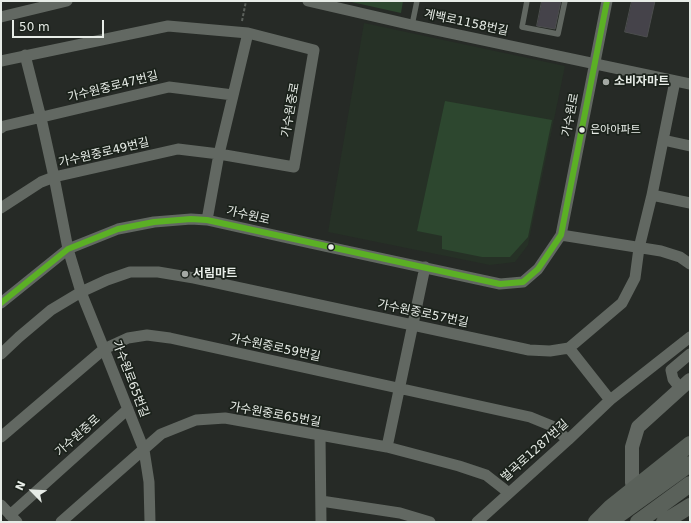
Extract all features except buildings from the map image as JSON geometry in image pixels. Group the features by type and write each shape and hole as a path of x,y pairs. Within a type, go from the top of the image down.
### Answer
{"main road":[{"path":"596,522 690,444"},
{"path":"609,522 690,464"},
{"path":"638,522 690,484"},
{"path":"664,522 690,506"}],"street":[{"path":"1,17 67,1"},
{"name":"계백로1158번길","path":"308,1 412,25 690,84"},
{"name":"가수원로","path":"1,303 68,249 118,228 154,222 191,219 207,220 500,284 523,282 538,269 561,235 607,1"},
{"name":"가수원중로","path":"1,61 168,26 244,33 314,50 294,167 219,154"},
{"path":"207,220 219,154 233,95 244,33"},
{"path":"25,55 41,118 68,249"},
{"path":"610,400 569,348 622,302 635,278 639,248 652,195 675,81"},
{"name":"가수원중로47번길","path":"1,128 4,126 169,87 233,95"},
{"path":"663,140 690,146"},
{"name":"가수원중로49번길","path":"1,208 41,182 54,177 178,149 219,154"},
{"path":"652,195 690,203"},
{"path":"561,235 661,251 680,257 690,264"},
{"name":"가수원로65번길","path":"68,249 81,292 144,450 149,482 150,522"},
{"path":"387,447 425,267"},
{"name":"가수원중로57번길","path":"1,354 52,310 81,292 107,280 130,272 158,272 194,278 529,350 550,351 569,348"},
{"name":"가수원중로59번길","path":"1,437 104,348 128,338 147,335 170,338 530,417 552,426 568,440"},
{"name":"벌곡로1287번길","path":"477,522 610,400 690,337"},
{"path":"632,483 632,448 638,427 685,384 673,379 671,370 690,354"},
{"name":"가수원중로","path":"1,505 13,518 128,409"},
{"name":"가수원중로65번길","path":"61,522 161,434 196,420 226,418 387,447 459,466 486,475 508,493"},
{"path":"320,435 321,522"},
{"path":"321,501 400,513 430,522"}],"lane":[{"path":"412,25 417,1"},
{"path":"528,1 522,27 558,34 565,1"}],"path":[{"path":"244,33 246,1"}],"shaded area":[{"path":"364,23 565,66 528,245 515,262 490,265 328,232"}],"green space":[{"path":"347,1 403,1 401,13"},
{"path":"445,101 552,120 528,237 510,257 482,257 442,249 442,236 417,231"}],"transit line":[{"path":"1,303 68,249 118,229 154,222 191,219 207,220 500,284 523,282 538,269 561,235 607,1"}],"place":[{"name":"소비자마트","path":"606,82"},
{"name":"은아아파트","path":"582,130"},
{"name":"서림마트","path":"185,274"}]}
